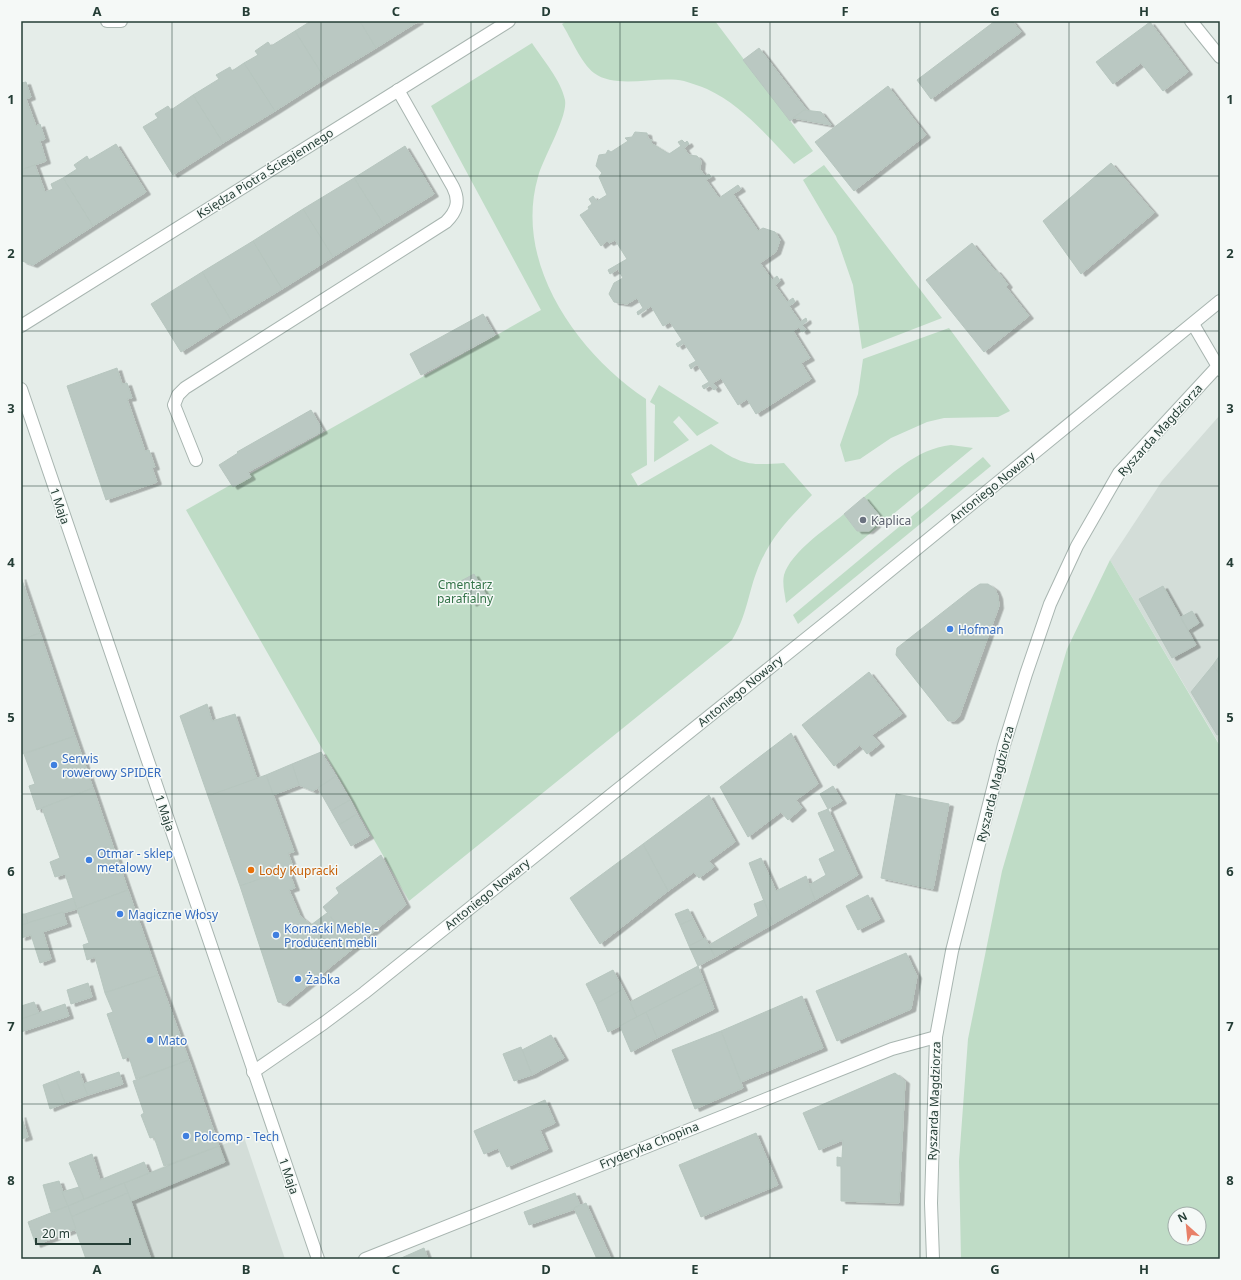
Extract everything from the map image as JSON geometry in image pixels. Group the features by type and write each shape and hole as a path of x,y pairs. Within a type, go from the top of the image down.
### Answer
{"street":[{"path":"107,21 121,21"},
{"name":"Księdza Piotra Ściegiennego","path":"21,326 509,21"},
{"path":"1191,21 1220,57"},
{"path":"196,460 174,405 178,395 185,388 446,222 451,217 457,206 458,197 398,90"},
{"name":"Antoniego Nowary","path":"253,1072 318,1028 364,993 843,609 1220,301"},
{"path":"1193,324 1219,368"},
{"name":"Ryszarda Magdziorza","path":"933,1259 931,1203 936,1037 952,951 1004,745 1026,674 1050,604 1077,546 1119,473 1219,368"},
{"name":"1 Maja","path":"21,389 318,1259"},
{"name":"Fryderyka Chopina","path":"365,1259 892,1049 936,1037"}],"shaded area":[{"path":"1220,415 1220,745 1110,560 1162,481"},
{"path":"244,1137 285,1259 86,1259 68,1206 164,1166"}],"green space":[{"path":"567,21 715,21 813,151 794,164 754,122 732,104 707,89 696,85 684,81 673,80 614,81 603,78 589,69 581,57 562,24"},
{"name":"Cmentarz parafialny","path":"532,43 556,78 565,100 563,117 538,177 533,209 535,242 543,273 557,303 575,331 596,357 621,380 646,399 647,465 631,474 638,486 711,444 730,456 745,462 753,464 784,463 812,495 774,537 758,568 741,622 732,640 409,901 186,510 541,310 431,106"},
{"path":"824,165 942,318 862,349 853,285 836,236 803,180"},
{"path":"949,328 1010,411 998,417 944,418 927,422 891,438 860,459 845,462 840,445 858,394 863,359"},
{"path":"659,385 719,423 697,436 679,416 673,422 689,440 654,462 655,405 650,402"},
{"path":"951,445 973,448 786,603 783,578 788,566 801,550 844,514 857,531 869,531 876,525 878,514 864,497 893,472 915,458 926,452"},
{"path":"983,457 991,466 798,624 793,615"},
{"path":"1110,560 1220,746 1220,1259 961,1259 959,1161 968,1039 1002,871 1067,649"}],"building":[{"path":"311,21 360,21 376,48 325,79 295,31"},
{"path":"360,21 419,21 376,48"},
{"path":"995,21 1012,21 1021,32 931,99 917,80"},
{"path":"1150,22 1188,72 1163,91 1141,63 1113,84 1096,62"},
{"path":"295,31 325,79 275,111 244,63 258,55 255,51 268,42 271,46"},
{"path":"759,48 806,109 790,121 743,60"},
{"path":"244,63 275,111 223,143 193,95 219,79 216,75 230,67 232,71"},
{"path":"26,82 31,97 26,99 36,126 40,124 45,139 40,141 46,161 21,170 21,83"},
{"path":"888,86 926,135 854,191 815,142"},
{"path":"193,95 223,143 173,175 143,127 158,118 155,114 168,106 171,110"},
{"path":"804,110 821,112 831,125 793,118"},
{"path":"635,132 647,133 648,139 652,140 651,143 669,154 681,146 678,142 682,140 685,143 687,141 689,144 684,148 689,155 697,156 701,161 700,169 705,176 709,174 711,177 706,180 719,198 738,185 741,189 733,194 758,231 763,228 775,232 780,240 776,252 760,263 772,280 777,276 780,281 775,285 787,302 793,298 795,302 789,306 800,322 806,318 807,321 802,325 806,330 802,332 799,327 793,331 810,358 801,363 811,379 756,414 747,399 738,405 721,378 713,383 717,388 714,390 710,385 704,389 702,386 709,382 697,364 691,369 689,365 696,361 684,343 678,347 676,344 682,340 670,322 663,326 651,306 638,315 637,312 643,308 637,298 627,304 614,302 609,294 614,283 623,278 618,269 610,274 608,270 627,259 615,240 609,243 607,241 601,246 580,215 589,209 588,207 592,204 589,199 593,196 597,201 607,195 599,177 602,173 596,166 599,155 606,154 608,150 611,152 628,141 625,138 632,137"},
{"path":"116,144 146,192 93,226 63,178 77,169 74,165 87,156 89,160"},
{"path":"405,146 434,194 384,225 354,178"},
{"path":"1111,163 1154,213 1081,274 1043,221"},
{"path":"35,165 45,192 53,189 51,184 63,178 93,226 33,265 22,261 21,258 21,170"},
{"path":"354,178 384,225 333,257 303,209"},
{"path":"303,209 333,257 282,289 253,241"},
{"path":"253,241 282,289 231,320 202,272"},
{"path":"972,243 995,271 996,270 1002,277 1008,285 1006,287 1029,316 984,352 926,280"},
{"path":"202,272 231,320 181,352 151,304"},
{"path":"483,314 495,335 421,375 410,354"},
{"path":"117,368 122,384 127,383 132,398 127,399 145,451 149,450 155,467 152,468 157,482 106,500 67,386"},
{"path":"311,410 323,431 248,472 251,477 233,487 219,465 238,453 237,452"},
{"name":"Kaplica","path":"864,497 878,514 876,525 869,531 857,531 844,514"},
{"path":"474,574 486,595 472,604 459,582"},
{"path":"21,577 40,633 21,640"},
{"path":"980,584 988,584 995,589 998,596 999,606 959,717 954,721 948,721 896,655 897,648"},
{"path":"1163,586 1196,645 1172,658 1139,599"},
{"path":"1192,611 1199,623 1188,630 1181,617"},
{"path":"40,633 75,736 22,754 21,640"},
{"path":"1220,655 1220,675 1213,665"},
{"path":"1213,665 1220,675 1220,734 1217,735 1191,692"},
{"path":"869,672 902,714 872,735 880,744 867,754 860,745 834,766 802,725"},
{"path":"207,704 212,721 235,714 257,779 208,796 180,716"},
{"path":"791,733 818,784 796,800 802,808 788,820 781,812 748,837 720,787"},
{"path":"75,736 93,788 37,810 29,786 35,784 24,754"},
{"path":"321,752 336,776 313,791 299,785 292,764"},
{"path":"292,764 299,785 273,795 266,775"},
{"path":"266,775 294,852 288,853 293,867 240,886 208,796"},
{"path":"336,776 350,800 331,811 318,788"},
{"path":"833,786 842,801 828,809 820,794"},
{"path":"93,788 128,890 77,909 65,874 55,877 50,862 60,858 42,808"},
{"path":"896,794 949,804 933,889 881,878"},
{"path":"709,795 735,842 709,861 714,867 699,878 694,872 668,891 643,844"},
{"path":"350,800 357,814 339,825 331,811"},
{"path":"828,809 858,875 815,900 809,885 826,875 819,859 835,851 818,813"},
{"path":"357,814 369,836 351,846 339,825"},
{"path":"643,844 668,891 600,944 570,898"},
{"path":"381,855 406,905 355,947 323,907 339,893 336,888"},
{"path":"761,858 776,891 806,876 815,900 773,924 749,863"},
{"path":"288,869 295,888 289,890 300,916 311,925 327,913 355,947 285,1004 278,1002 240,886"},
{"path":"128,890 158,975 105,993 95,957 87,960 83,945 89,943 77,909"},
{"path":"868,895 880,919 858,930 846,906"},
{"path":"73,898 77,909 28,923 25,914"},
{"path":"764,900 773,924 715,957 709,945 758,916 754,904"},
{"path":"688,909 693,919 680,925 675,914"},
{"path":"63,912 67,924 43,932 51,959 40,963 31,935 21,938 21,925"},
{"path":"21,914 25,914 28,923 21,925"},
{"path":"693,919 703,939 689,946 680,925"},
{"path":"705,938 715,957 698,966 689,946"},
{"path":"906,953 917,976 911,1009 837,1041 816,991"},
{"path":"698,966 704,982 637,1017 630,1002"},
{"path":"613,970 623,989 596,1004 586,984"},
{"path":"158,975 189,1060 136,1079 129,1057 123,1059 107,1014 113,1012 105,993"},
{"path":"704,982 714,1009 657,1038 646,1012"},
{"path":"88,983 92,997 71,1004 67,990"},
{"path":"623,989 637,1017 608,1032 596,1004"},
{"path":"802,996 823,1048 741,1082 721,1031"},
{"path":"34,1002 39,1013 21,1019 21,1006"},
{"path":"65,1004 69,1016 21,1032 21,1019"},
{"path":"646,1012 657,1038 631,1052 620,1026"},
{"path":"721,1031 743,1088 695,1109 672,1050"},
{"path":"551,1035 564,1058 532,1075 522,1050"},
{"path":"521,1047 532,1075 514,1081 503,1054"},
{"path":"189,1060 219,1146 164,1166 154,1137 150,1138 141,1115 144,1113 133,1081"},
{"path":"79,1071 88,1095 65,1103 56,1080"},
{"path":"119,1072 123,1084 88,1095 83,1084"},
{"path":"895,1073 905,1081 899,1203 841,1201 841,1166 837,1166 837,1157 842,1158 843,1140 819,1150 803,1113"},
{"path":"56,1080 65,1103 50,1109 43,1085"},
{"path":"545,1100 555,1123 540,1130 548,1149 507,1167 498,1148 484,1154 474,1131"},
{"path":"21,1115 28,1137 21,1139"},
{"path":"756,1133 778,1185 701,1217 679,1165"},
{"path":"219,1146 225,1162 131,1201 124,1183"},
{"path":"92,1154 100,1180 144,1162 149,1173 84,1199 69,1163"},
{"path":"59,1181 68,1206 51,1212 43,1185"},
{"path":"124,1183 128,1193 71,1217 68,1206"},
{"path":"79,1187 84,1199 68,1206 62,1192"},
{"path":"128,1193 151,1259 86,1259 71,1217"},
{"path":"575,1193 580,1205 574,1208 575,1209 529,1225 524,1212"},
{"path":"586,1203 611,1259 597,1259 574,1208"},
{"path":"68,1206 76,1229 36,1245 28,1222"},
{"path":"424,1248 428,1259 399,1259"}],"place":[{"name":"Kaplica","path":"863,520"},
{"name":"Hofman","path":"950,629"},
{"name":"Serwis rowerowy SPIDER","path":"54,765"},
{"name":"Otmar - sklep metalowy","path":"89,860"},
{"name":"Lody Kupracki","path":"251,870"},
{"name":"Magiczne Włosy","path":"120,914"},
{"name":"Kornacki Meble - Producent mebli","path":"276,935"},
{"name":"Żabka","path":"298,979"},
{"name":"Mato","path":"150,1040"},
{"name":"Polcomp - Tech","path":"186,1136"}]}
